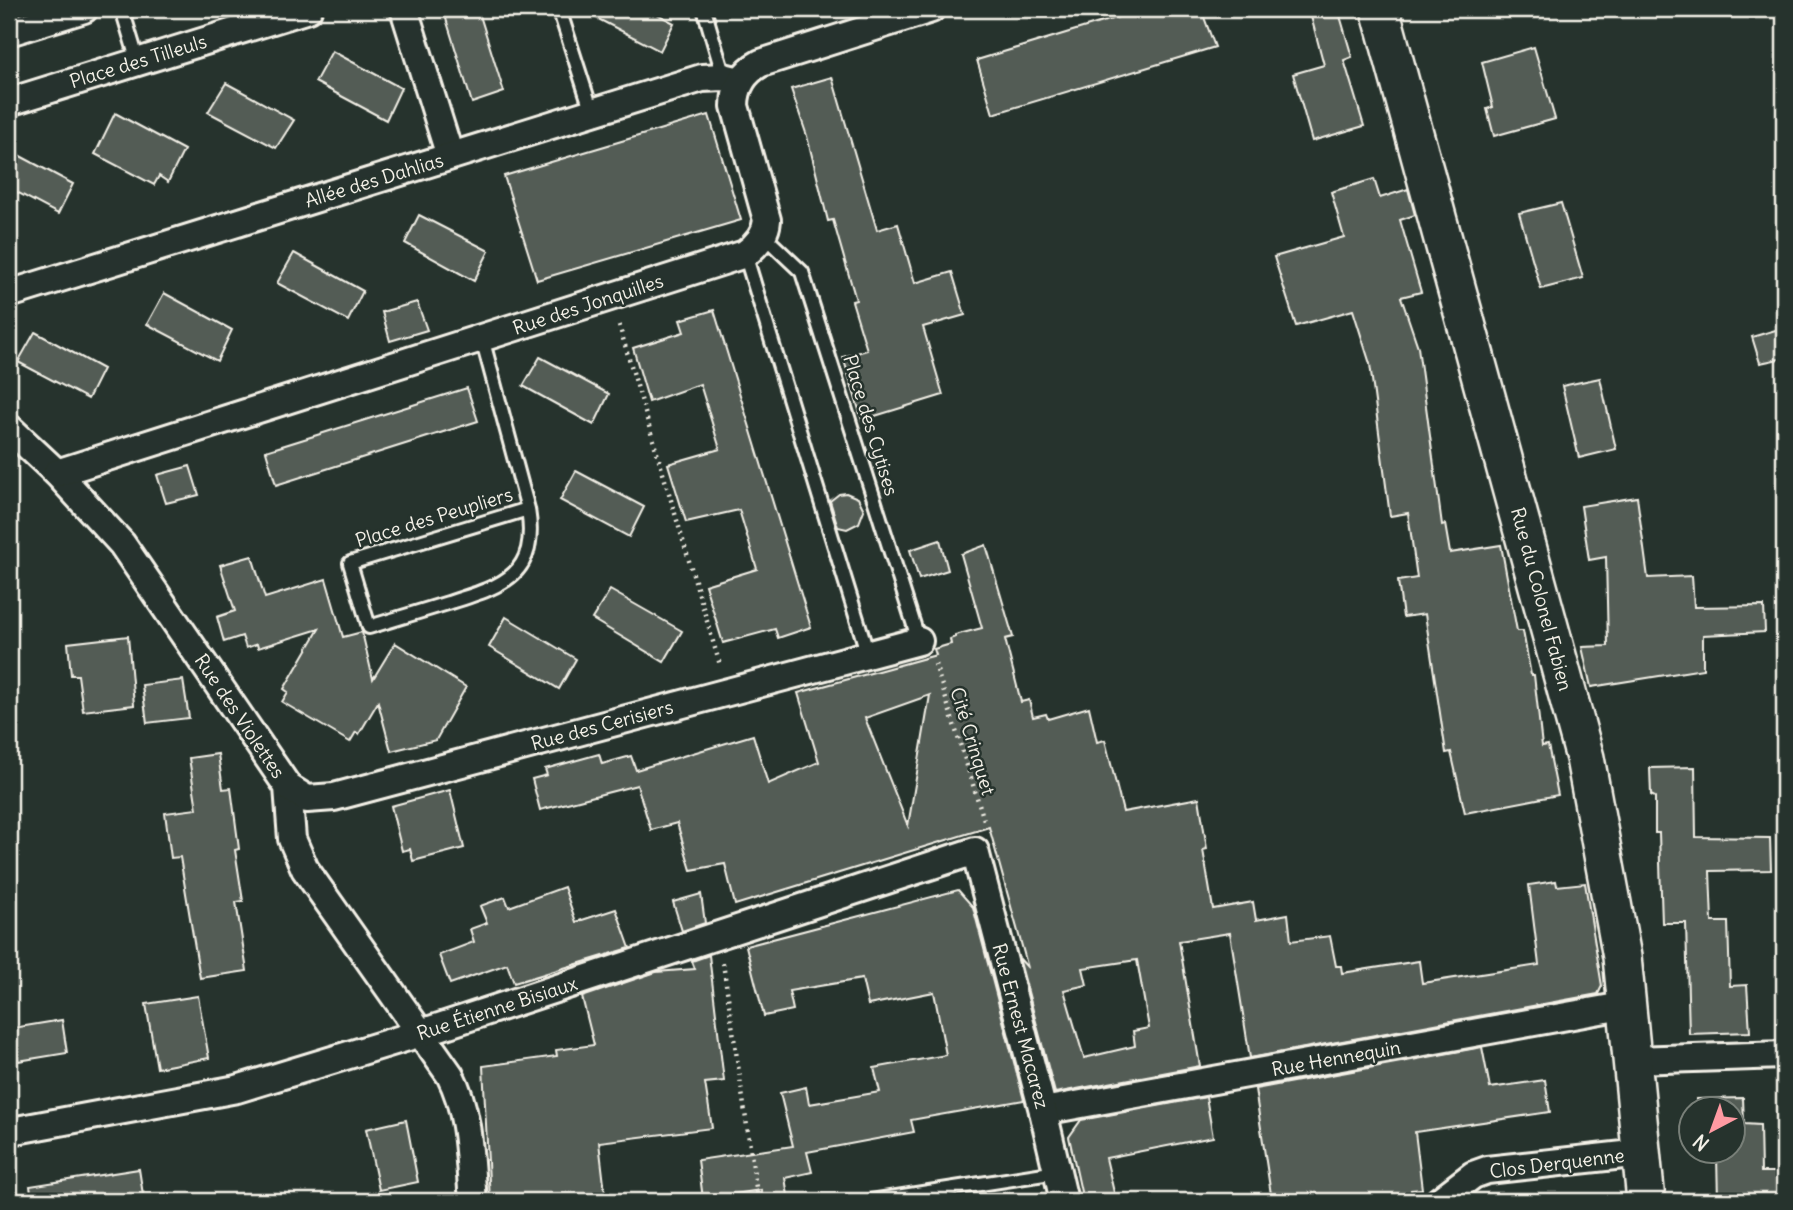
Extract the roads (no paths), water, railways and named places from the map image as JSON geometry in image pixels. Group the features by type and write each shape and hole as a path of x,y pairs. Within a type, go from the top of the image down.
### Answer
{"street":[{"path":"9,32 84,9"},
{"name":"Place des Tilleuls","path":"9,102 308,9"},
{"path":"404,9 450,156"},
{"path":"754,244 767,227 766,212 735,106 737,89 732,79 761,63 931,9"},
{"name":"Rue du Colonel Fabien","path":"1380,9 1578,731 1599,825 1628,1004 1646,1201"},
{"name":"Allée des Dahlias","path":"9,294 702,78 732,79"},
{"name":"Rue des Jonquilles","path":"57,473 611,297 754,244"},
{"name":"Rue des Violettes","path":"9,428 105,523 138,565 288,787 292,839 305,869 450,1075 463,1105 473,1201"},
{"name":"Rue des Cerisiers","path":"288,787 307,799 334,797 919,641"},
{"name":"Rue Étienne Bisiaux","path":"11,1131 211,1095 421,1033 975,851"},
{"name":"Rue Ernest Macarez","path":"975,851 1064,1201"},
{"name":"Rue Hennequin","path":"1043,1111 1628,1004"},
{"path":"1633,1060 1784,1055"},
{"name":"Clos Derquenne","path":"1439,1201 1473,1175 1487,1170 1642,1153"}],"lane":[{"path":"122,9 138,62"},
{"path":"559,9 592,112"},
{"path":"704,9 732,79"},
{"path":"754,244 868,655"},
{"name":"Place des Cytises","path":"754,244 802,272 919,641"},
{"path":"482,338 528,509"},
{"name":"Place des Peupliers","path":"528,509 530,541 525,557 507,580 493,588 369,627 350,563 528,509"},
{"path":"871,1201 1057,1172"}]}
